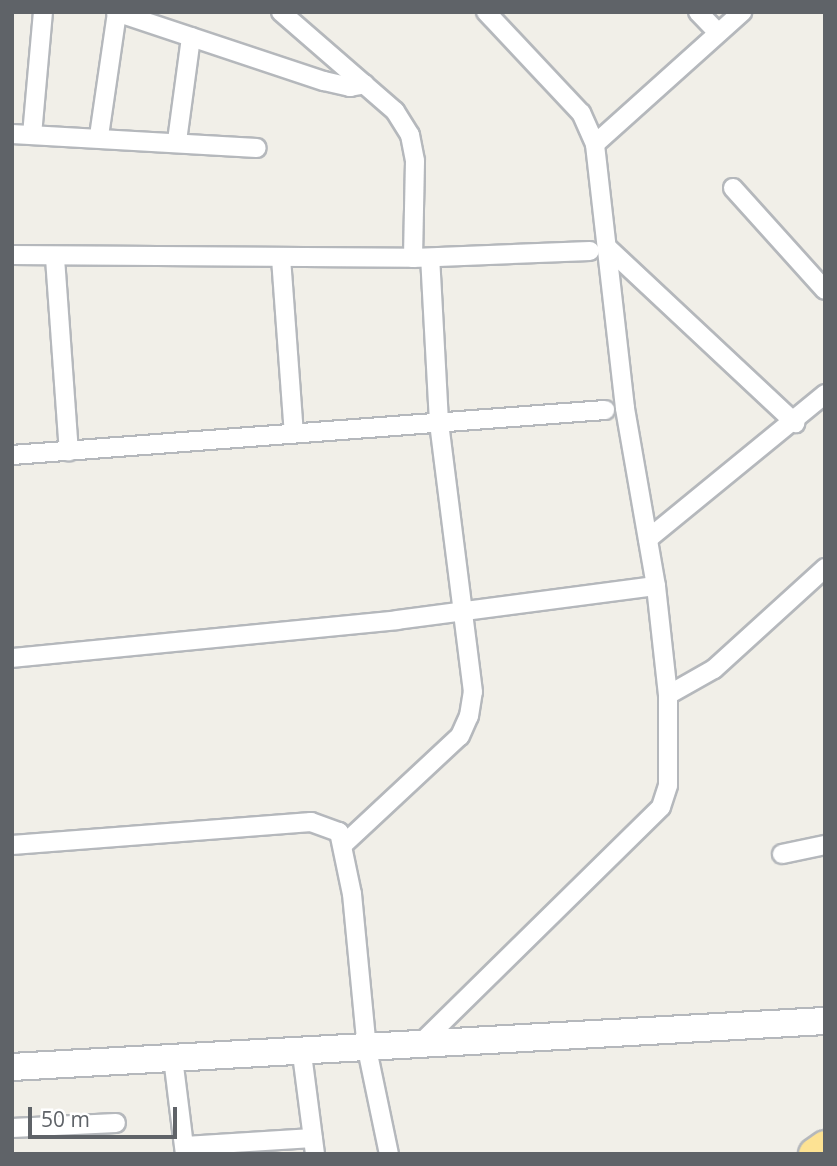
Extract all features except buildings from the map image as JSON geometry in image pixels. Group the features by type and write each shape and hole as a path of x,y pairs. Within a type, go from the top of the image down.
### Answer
{"highway":[{"path":"815,1154 825,1147"}],"street":[{"path":"32,135 43,12"},
{"path":"99,136 117,12 324,81 350,87 365,85"},
{"path":"281,12 396,111 410,135 415,161 421,258 439,422 466,612 473,692 469,716 460,736 344,844"},
{"path":"419,1045 660,807 668,785 668,695 656,586 598,249 595,144 581,113 486,12"},
{"path":"698,12 719,33"},
{"path":"595,144 742,12"},
{"path":"177,141 191,37"},
{"path":"12,134 99,136 257,148"},
{"path":"733,188 825,290"},
{"path":"12,255 55,258 421,258 598,249 795,423"},
{"path":"55,258 69,451"},
{"path":"281,258 294,433"},
{"path":"648,539 795,423 825,394"},
{"path":"12,456 605,410"},
{"path":"668,695 714,669 825,568"},
{"path":"12,658 466,612 656,586"},
{"path":"12,845 311,822 339,832 344,844 367,1049 389,1154"},
{"path":"782,854 825,845"},
{"path":"12,1067 302,1054 825,1021"},
{"path":"173,1058 185,1150 314,1146 302,1054"},
{"path":"12,1128 116,1124"}]}
